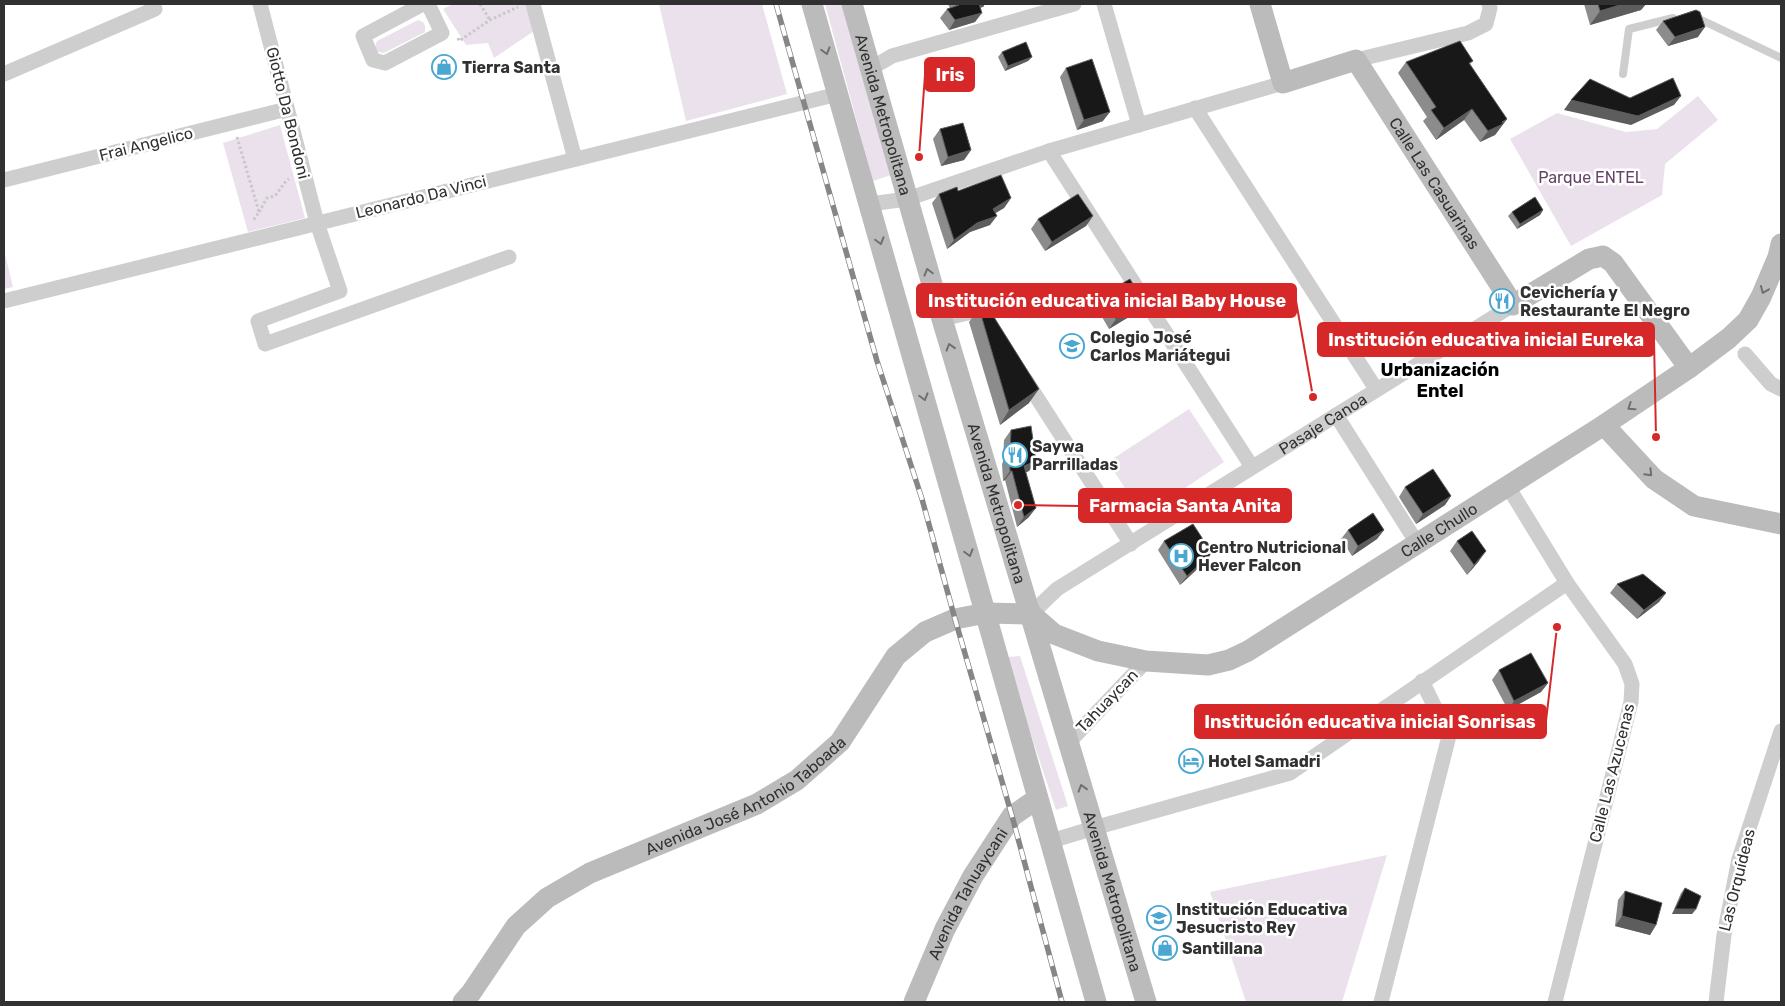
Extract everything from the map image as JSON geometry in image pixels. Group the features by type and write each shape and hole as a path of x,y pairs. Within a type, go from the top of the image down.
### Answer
{"main road":[{"path":"812,4 1096,1002"},
{"name":"Avenida Metropolitana","path":"852,4 942,318 1146,1002"},
{"path":"1260,4 1283,83 1356,60"},
{"name":"Calle Las Casuarinas","path":"1356,60 1513,305"},
{"name":"Calle Chullo","path":"1031,614 1054,634 1098,651 1146,661 1208,665 1229,660 1248,651 1604,425 1730,338 1748,320 1761,297 1781,244"},
{"name":"Pasaje Canoa","path":"1513,305 1589,259 1603,256 1612,263 1689,368"},
{"path":"1604,425 1654,479 1694,506 1781,524"},
{"name":"Avenida José Antonio Taboada","path":"463,1002 516,926 547,898 590,873 757,804 797,780 840,742 896,656 925,632 955,620 986,613 1031,614"},
{"name":"Avenida Tahuaycani","path":"914,1002 945,929 973,876 1012,816 1038,799"}],"street":[{"path":"4,74 155,9 152,4"},
{"name":"Giotto Da Bondoni","path":"260,4 317,223 340,291 258,322 265,344 509,257"},
{"path":"423,4 363,36 373,60 385,63 442,33 428,4"},
{"path":"533,4 575,159"},
{"path":"870,68 892,56 1074,4"},
{"path":"1104,4 1139,125"},
{"path":"1356,60 1468,33 1486,24 1490,8 1489,4"},
{"path":"870,204 908,199 1049,151 1283,83"},
{"name":"Leonardo Da Vinci","path":"4,301 838,94"},
{"path":"1195,108 1376,389"},
{"name":"Frai Angelico","path":"4,180 287,109"},
{"path":"1049,151 1252,467"},
{"name":"Pasaje Canoa","path":"1031,614 1057,589 1513,305"},
{"path":"942,318 981,310 997,335"},
{"path":"1745,354 1771,384 1781,389"},
{"path":"1019,368 1131,544"},
{"path":"1336,415 1417,543"},
{"name":"Calle Las Azucenas","path":"1507,486 1567,583 1625,664 1632,684 1631,702 1555,1002"},
{"path":"1050,842 1290,773 1567,583"},
{"name":"Tahuaycan","path":"1069,742 1146,661"},
{"path":"1381,1002 1449,736 1422,681"},
{"name":"Las Orquídeas","path":"1716,1002 1724,935 1739,858 1781,731"}],"lane":[{"path":"1623,74 1629,29 1690,14 1781,58"}],"path":[{"path":"480,4 490,20"},
{"path":"459,41 490,20 525,4"},
{"path":"246,133 237,136 259,212"},
{"path":"251,226 267,198 275,196 286,181 296,177"}],"green space":[{"path":"453,4 527,4 534,31 494,58 488,43 466,45 443,9"},
{"path":"659,4 762,4 787,94 686,121"},
{"path":"825,4 841,4 891,175 873,181"},
{"path":"418,20 423,22 425,32 384,53 378,52 375,47 377,41"},
{"name":"Parque ENTEL","path":"1698,96 1718,120 1665,164 1662,195 1571,246 1510,139 1557,113 1626,132 1657,129"},
{"path":"280,125 305,218 248,232 223,143"},
{"path":"4,250 13,287 4,289"},
{"path":"1189,409 1224,462 1143,516 1108,462"},
{"path":"1020,656 1068,806 1056,810 1005,657"},
{"path":"1387,855 1342,1002 1246,1002 1210,892"}],"building":[{"path":"958,4 979,4 982,13 955,20 947,9"},
{"path":"1598,4 1623,4 1600,11"},
{"path":"1696,10 1700,12 1705,27 1675,37 1663,21"},
{"path":"1460,41 1473,61 1469,63 1507,119 1502,122 1503,124 1488,131 1472,109 1444,128 1431,110 1436,107 1406,62"},
{"path":"1026,42 1032,57 1008,66 1002,52"},
{"path":"1092,59 1110,112 1084,120 1066,68"},
{"path":"1673,78 1681,96 1638,116 1571,100 1590,79 1630,98"},
{"path":"963,123 971,150 948,157 940,129"},
{"path":"1001,175 1011,198 993,209 997,216 977,223 954,240 939,194 957,187 958,191"},
{"path":"1078,194 1093,216 1052,242 1038,219"},
{"path":"1535,197 1543,210 1520,224 1512,212"},
{"path":"1130,279 1144,303 1116,319 1102,295"},
{"path":"987,306 1039,389 1009,410 979,308"},
{"path":"1031,426 1036,461 1024,466 1036,508 1024,517 1012,471 1010,471 1009,454 1011,430"},
{"path":"1433,469 1451,496 1423,514 1405,487"},
{"path":"1373,513 1384,530 1358,546 1348,530"},
{"name":"Centro Nutricional Hever Falcon","path":"1193,524 1212,553 1187,576 1164,541"},
{"path":"1472,531 1486,551 1474,565 1457,541"},
{"path":"1643,574 1666,593 1644,610 1617,584"},
{"path":"1531,653 1548,683 1514,701 1499,670"},
{"path":"1685,888 1701,896 1696,909 1675,909"},
{"path":"1625,891 1662,903 1656,925 1622,916"}],"railway":[{"path":"776,4 877,361 922,499 1012,816 1062,1002"}],"place":[{"name":"Tierra Santa","path":"444,67"},
{"name":"Iris","path":"919,157"},
{"name":"Cevichería y Restaurante El Negro","path":"1502,301"},
{"name":"Colegio José Carlos Mariátegui","path":"1072,346"},
{"name":"Institución educativa inicial Baby House","path":"1313,397"},
{"name":"Institución educativa inicial Eureka","path":"1656,437"},
{"name":"Saywa Parrilladas","path":"1015,455"},
{"name":"Farmacia Santa Anita","path":"1018,505"},
{"name":"Centro Nutricional Hever Falcon","path":"1181,556"},
{"name":"Institución educativa inicial Sonrisas","path":"1557,627"},
{"name":"Hotel Samadri","path":"1191,761"},
{"name":"Institución Educativa Jesucristo Rey","path":"1159,918"},
{"name":"Santillana","path":"1165,948"}],"district":[{"name":"Urbanización Entel","path":"1440,380"}]}
